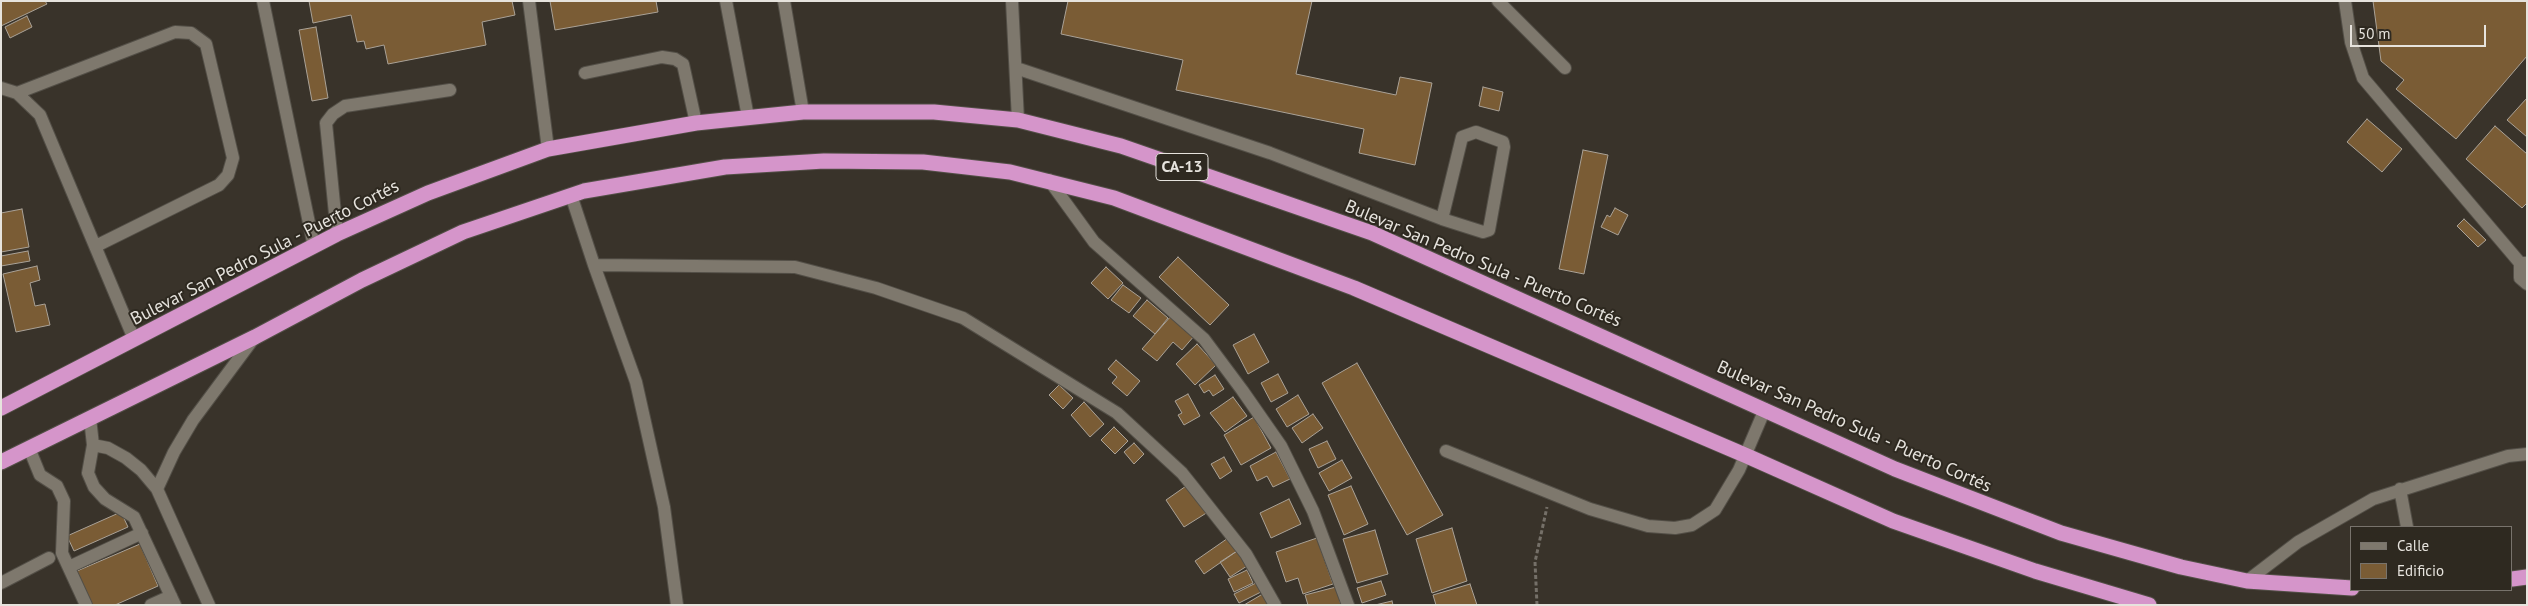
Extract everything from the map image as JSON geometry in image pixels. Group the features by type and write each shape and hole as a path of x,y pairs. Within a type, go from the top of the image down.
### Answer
{"highway":[{"name":"Bulevar San Pedro Sula - Puerto Cortés","path":"1,408 337,234 428,193 548,149 696,123 748,117 803,112 934,112 1018,120 1121,146 1372,233 1895,469 2061,533 2181,567 2247,580 2350,588"},
{"path":"1,462 255,337 362,280 463,232 571,195 625,183 725,167 824,161 923,162 1010,172 1049,180 1114,198 1354,288 1893,521 2035,571 2150,605"},
{"path":"2513,580 2527,577"}],"street":[{"path":"263,1 314,247"},
{"path":"529,1 548,149"},
{"path":"726,1 748,117"},
{"path":"784,1 803,112"},
{"path":"1012,1 1018,120"},
{"path":"1498,1 1565,68"},
{"path":"2345,1 2351,42 2363,78 2523,263 2520,278 2527,284"},
{"path":"17,93 175,32 191,33 206,44 233,158 228,175 219,185 96,246"},
{"path":"585,73 662,57 675,59 683,64 696,123"},
{"path":"1016,68 1270,153 1442,219 1483,232 1489,230 1504,147 1503,142 1476,132 1462,137 1442,219"},
{"path":"1,88 17,93 40,115 134,339"},
{"path":"337,234 326,123 329,118 345,106 450,90"},
{"path":"1049,180 1094,242 1204,339 1282,446 1313,511 1348,605"},
{"path":"571,195 636,382 664,507 677,605"},
{"path":"594,265 795,267 876,288 963,318 1117,413 1182,473 1246,554 1275,605"},
{"path":"157,490 174,452 193,420 255,337"},
{"path":"1446,451 1590,509 1648,526 1675,528 1692,525 1715,510 1746,456 1765,409"},
{"path":"90,418 93,445 88,473 94,487 105,499 134,517 173,600 150,605"},
{"path":"93,445 108,448 126,458 141,470 157,490 209,605"},
{"path":"29,448 40,475 57,486 64,501 62,553 86,605"},
{"path":"2247,580 2298,542 2373,499 2400,488 2508,456 2527,454"},
{"path":"2400,488 2407,526"},
{"path":"69,568 142,533"},
{"path":"1,583 49,558"}],"path":[{"path":"1537,605 1535,562 1550,493"}],"building":[{"path":"1,1 45,1 47,4 1,26"},
{"path":"309,1 512,1 515,15 482,22 486,45 388,64 384,45 366,49 364,41 357,42 351,15 313,23"},
{"path":"550,1 656,1 658,12 555,30"},
{"path":"1068,1 1312,1 1296,74 1396,95 1400,77 1432,83 1415,165 1359,153 1364,129 1176,90 1183,60 1061,34"},
{"path":"2373,1 2527,1 2527,56 2456,139 2396,89 2404,80 2381,61"},
{"path":"27,16 32,27 10,38 5,27"},
{"path":"316,27 328,98 312,101 299,30"},
{"path":"1483,87 1503,92 1499,111 1479,106"},
{"path":"2527,98 2527,137 2507,120"},
{"path":"2367,119 2402,149 2382,172 2347,142"},
{"path":"2495,126 2527,154 2527,203 2522,208 2466,159"},
{"path":"1583,150 1608,155 1584,274 1559,269"},
{"path":"1615,208 1628,215 1618,235 1601,227 1607,215 1610,217"},
{"path":"22,209 29,247 1,252 1,213"},
{"path":"2464,219 2486,240 2478,247 2457,226"},
{"path":"28,251 30,261 1,266 1,256"},
{"path":"1178,257 1229,305 1210,325 1159,277"},
{"path":"37,266 40,280 30,283 35,306 45,304 50,325 16,332 3,274"},
{"path":"1106,267 1123,283 1108,299 1091,283"},
{"path":"1123,285 1141,298 1129,313 1111,300"},
{"path":"1147,300 1168,318 1155,334 1133,316"},
{"path":"1171,316 1195,335 1182,350 1173,342 1157,361 1142,349"},
{"path":"1254,334 1269,362 1248,374 1233,345"},
{"path":"1197,344 1216,365 1195,385 1176,364"},
{"path":"1116,360 1140,381 1127,396 1112,383 1117,377 1108,369"},
{"path":"1357,363 1443,515 1407,535 1322,383"},
{"path":"1278,374 1288,393 1271,402 1261,383"},
{"path":"1215,375 1224,389 1213,396 1209,390 1204,393 1199,385"},
{"path":"1059,385 1073,398 1063,409 1049,395"},
{"path":"1188,394 1200,416 1184,425 1178,415 1182,413 1175,401"},
{"path":"1298,395 1309,414 1287,427 1276,409"},
{"path":"1233,397 1247,416 1225,432 1210,413"},
{"path":"1084,402 1104,424 1090,437 1071,415"},
{"path":"1313,414 1323,428 1302,443 1292,428"},
{"path":"1254,417 1271,448 1241,465 1224,435"},
{"path":"1114,427 1128,441 1115,454 1101,440"},
{"path":"1327,441 1336,459 1318,468 1309,449"},
{"path":"1134,443 1144,454 1134,464 1124,452"},
{"path":"1276,452 1290,479 1273,487 1267,476 1257,481 1250,466"},
{"path":"1224,457 1232,471 1220,479 1211,464"},
{"path":"1342,460 1352,478 1329,491 1319,473"},
{"path":"1189,484 1208,512 1184,527 1166,500"},
{"path":"1351,486 1368,524 1344,535 1328,495"},
{"path":"1289,499 1301,524 1271,538 1260,513"},
{"path":"121,512 128,527 74,551 67,536"},
{"path":"1452,528 1467,581 1432,593 1416,539"},
{"path":"1375,530 1388,574 1357,583 1343,539"},
{"path":"1231,536 1240,549 1204,574 1195,561"},
{"path":"1317,538 1333,584 1303,594 1298,578 1286,582 1276,552"},
{"path":"140,544 158,586 115,605 92,605 77,571"},
{"path":"1237,551 1247,566 1230,577 1220,562"},
{"path":"1247,570 1253,583 1234,592 1228,579"},
{"path":"1260,581 1265,590 1239,603 1234,594"},
{"path":"1381,581 1386,595 1362,603 1357,588"},
{"path":"1470,584 1477,605 1436,605 1433,595"},
{"path":"1336,587 1341,605 1308,605 1305,595"},
{"path":"1266,592 1273,605 1244,605"},
{"path":"1392,601 1393,605 1375,605"}]}
